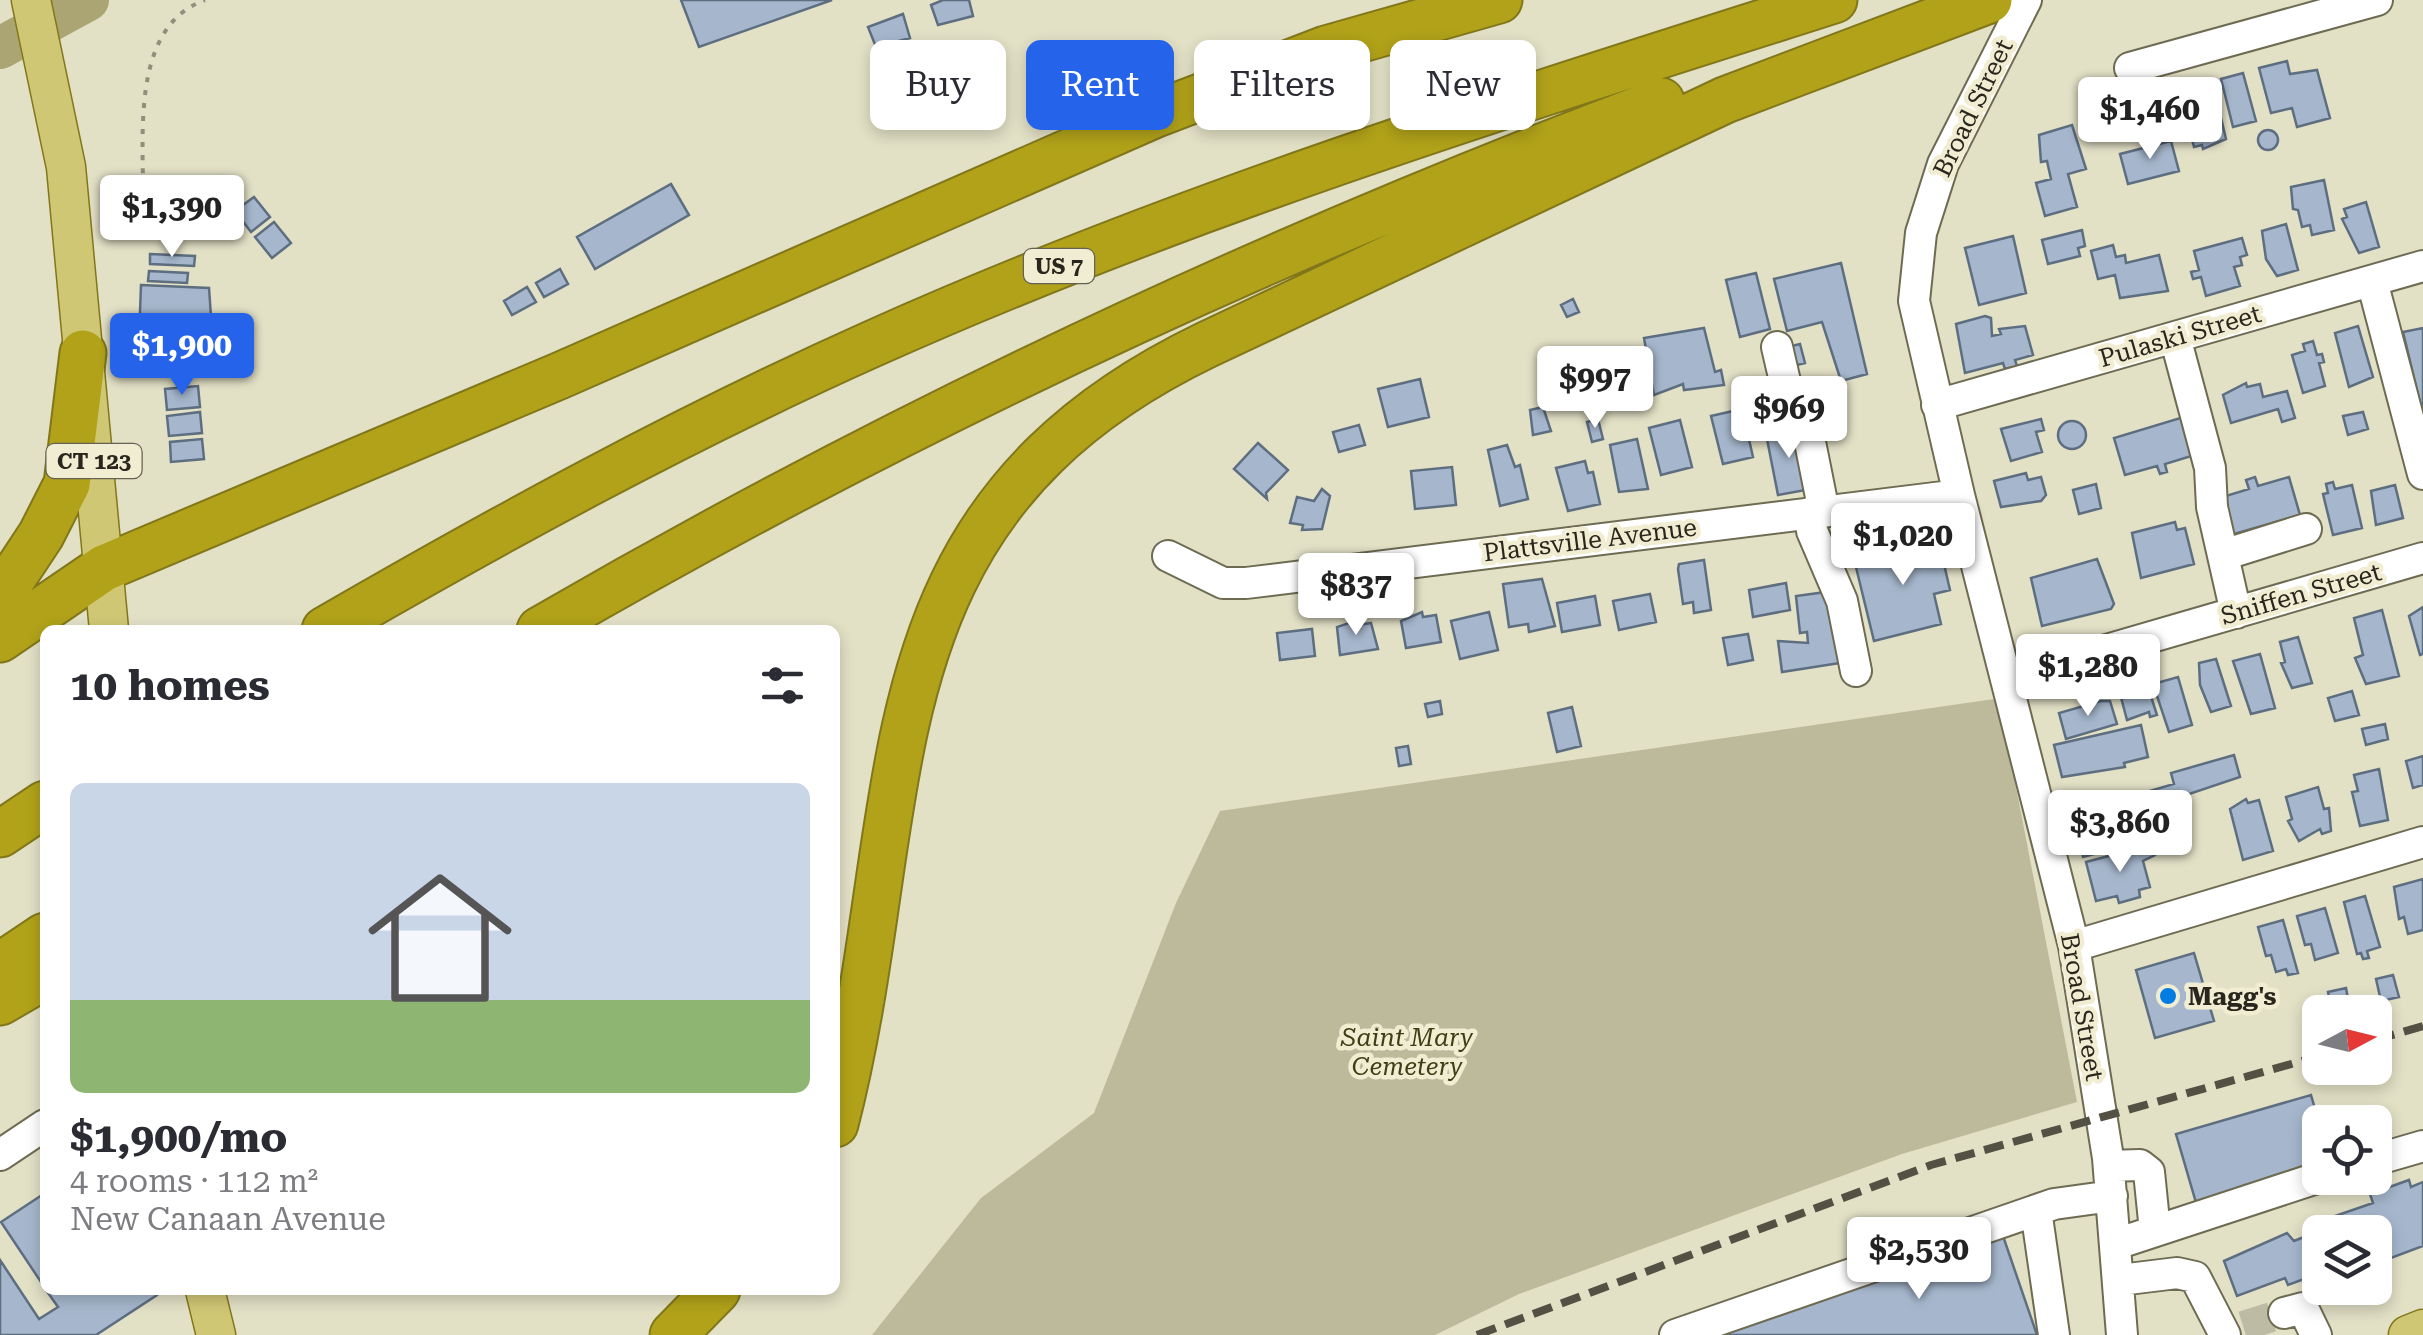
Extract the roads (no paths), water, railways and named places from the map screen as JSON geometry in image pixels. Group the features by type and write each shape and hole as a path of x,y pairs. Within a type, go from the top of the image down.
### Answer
{"highway":[{"path":"0,640 104,568 1214,90 1387,30 1500,0"},
{"name":"US 7","path":"334,625 640,455 952,310 1288,178 1834,0"},
{"path":"549,625 1020,372 1138,317 1377,213 1620,116 1972,3"},
{"path":"840,1102 895,776 922,656 950,585 977,537 1009,493 1056,442 1136,382 1224,337 1725,100 1972,3"},
{"path":"0,597 41,536 67,484 84,353"},
{"path":"0,834 40,807"},
{"path":"0,966 40,939"},
{"path":"0,1002 40,979"},
{"path":"673,1335 713,1295"},
{"path":"711,1335 747,1295"}],"main road":[{"name":"CT 123","path":"31,0 66,167 109,625"},
{"path":"206,1295 216,1335"},
{"path":"2408,1335 2423,1329"}],"street":[{"name":"Broad Street","path":"2026,0 1943,164 1921,233 1914,301 1959,495 2074,946 2110,1181 2122,1335"},
{"path":"2130,68 2377,0"},
{"name":"Pulaski Street","path":"1937,406 2423,266"},
{"path":"2372,281 2423,474"},
{"path":"2175,337 2210,468 2212,507 2236,613"},
{"path":"1777,347 1790,403 1810,437 1817,513 1812,531 1842,601 1856,671"},
{"name":"Plattsville Avenue","path":"1168,556 1223,583 1246,583 1959,495"},
{"path":"2223,555 2306,528"},
{"name":"Sniffen Street","path":"2006,679 2423,558"},
{"path":"2074,946 2423,842"},
{"path":"0,1155 40,1128"},
{"path":"2392,1155 2423,1146"},
{"path":"1674,1335 2075,1199 2140,1165 2149,1172 2155,1231"},
{"path":"2116,1244 2302,1184"},
{"path":"2036,1210 2054,1335"},
{"path":"2120,1280 2177,1273 2194,1277 2231,1332"},
{"path":"2284,1313 2303,1308 2316,1335"}],"waterway":[{"path":"0,48 88,0"}],"tunnel":[{"path":"2243,1326 2284,1313"}],"railway":[{"path":"2392,1035 2423,1026"},
{"path":"1477,1335 1931,1165 2302,1061"}],"place":[{"name":"Magg's","path":"2168,996"}],"park label":[{"name":"Saint Mary Cemetery","path":"1407,1052"}]}
